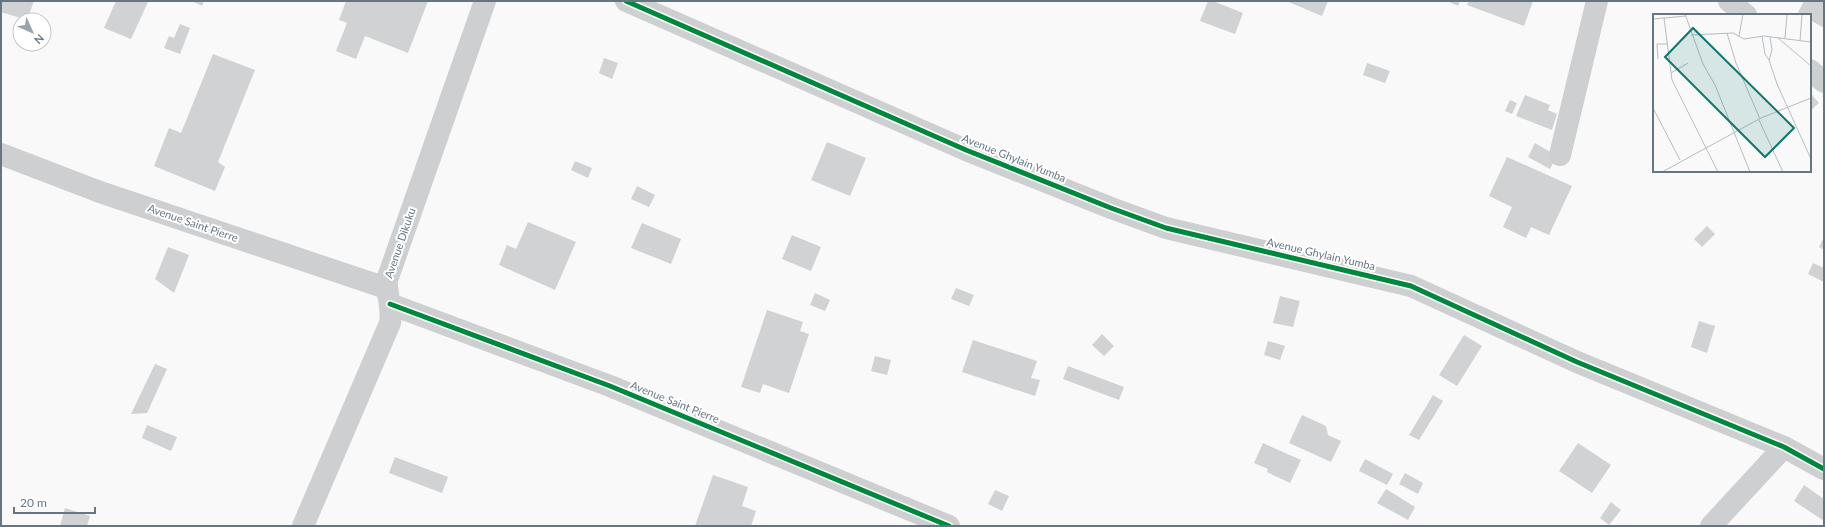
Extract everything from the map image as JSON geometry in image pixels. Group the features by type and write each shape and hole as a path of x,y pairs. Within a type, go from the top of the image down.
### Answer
{"street":[{"name":"Avenue Dikuku","path":"303,526 390,323 392,312 388,296 389,273 485,1"},
{"name":"Avenue Ghylain Yumba","path":"626,1 966,150 1111,208 1166,228 1411,286 1577,362 1784,447 1824,469"},
{"path":"1560,155 1597,1"},
{"path":"1729,1 1745,14"},
{"path":"1811,71 1824,82"},
{"name":"Avenue Saint Pierre","path":"1,154 100,192 388,296 949,526"},
{"path":"1711,526 1784,447"}],"building":[{"path":"1,1 34,1 30,12 12,12 12,15 1,12"},
{"path":"116,1 148,2 131,39 104,28"},
{"path":"192,1 204,1 202,6"},
{"path":"346,1 428,1 408,53 365,36 356,59 336,51 347,23 339,20"},
{"path":"1208,1 1213,1 1243,13 1235,34 1200,21"},
{"path":"1286,1 1328,1 1322,16"},
{"path":"1447,1 1460,1 1458,6"},
{"path":"1469,1 1533,1 1524,26 1467,5"},
{"path":"1804,1 1824,1 1824,28 1811,21 1811,14 1801,14 1798,12"},
{"path":"180,24 190,28 180,54 164,48 169,36 174,38"},
{"path":"213,54 255,70 218,162 225,167 215,191 154,166 169,128 181,133"},
{"path":"604,58 618,63 612,79 599,73"},
{"path":"1367,63 1390,71 1385,83 1363,75"},
{"path":"1811,94 1819,103 1811,110"},
{"path":"1525,95 1550,105 1548,110 1557,114 1552,130 1516,116"},
{"path":"1510,100 1517,103 1512,114 1505,111"},
{"path":"827,142 866,158 850,196 811,180"},
{"path":"1535,143 1557,156 1550,169 1528,157"},
{"path":"1507,157 1572,186 1549,235 1531,227 1526,238 1503,227 1512,207 1489,196"},
{"path":"575,161 592,168 588,178 571,170"},
{"path":"637,186 655,195 649,207 631,199"},
{"path":"528,222 576,242 555,290 499,265 507,245 516,249"},
{"path":"642,223 681,239 671,264 631,248"},
{"path":"1707,226 1715,234 1702,247 1694,239"},
{"path":"792,235 821,247 811,271 782,259"},
{"path":"1824,237 1824,250 1819,247"},
{"path":"168,247 189,255 174,293 155,279"},
{"path":"1813,263 1824,268 1824,282 1808,274"},
{"path":"956,288 974,295 969,306 951,299"},
{"path":"815,293 830,300 825,311 810,305"},
{"path":"1280,296 1300,301 1293,327 1273,323"},
{"path":"767,310 803,322 800,331 809,334 789,393 763,384 760,393 741,387"},
{"path":"1699,321 1715,326 1707,353 1691,347"},
{"path":"1102,334 1114,346 1104,356 1092,345"},
{"path":"1464,335 1482,346 1457,386 1439,375"},
{"path":"973,340 1037,361 1031,378 1040,380 1035,396 962,372"},
{"path":"1268,341 1285,346 1280,360 1264,355"},
{"path":"875,356 891,360 887,375 871,371"},
{"path":"155,364 167,369 147,413 131,414"},
{"path":"1068,366 1124,387 1119,400 1063,379"},
{"path":"1433,395 1443,401 1419,440 1409,435"},
{"path":"1302,415 1326,426 1328,435 1341,441 1331,462 1289,443"},
{"path":"147,425 177,437 171,451 142,438"},
{"path":"1263,443 1301,460 1290,483 1267,472 1268,469 1254,463"},
{"path":"1578,443 1611,465 1592,493 1559,471"},
{"path":"395,457 448,477 442,493 389,473"},
{"path":"1365,459 1393,474 1387,485 1359,471"},
{"path":"1405,473 1423,483 1418,494 1399,484"},
{"path":"713,475 748,487 742,506 756,511 751,526 695,526"},
{"path":"1804,485 1824,499 1824,521 1794,501"},
{"path":"1386,489 1415,507 1408,520 1377,503"},
{"path":"995,490 1009,496 1002,511 988,504"},
{"path":"1611,502 1621,510 1609,525 1600,518"},
{"path":"65,508 90,516 87,526 60,526"}],"cycle path":[{"path":"626,1 966,150 1111,208 1166,228 1411,286 1577,362 1784,447 1824,469"},
{"path":"390,304 610,386 949,526"}]}
